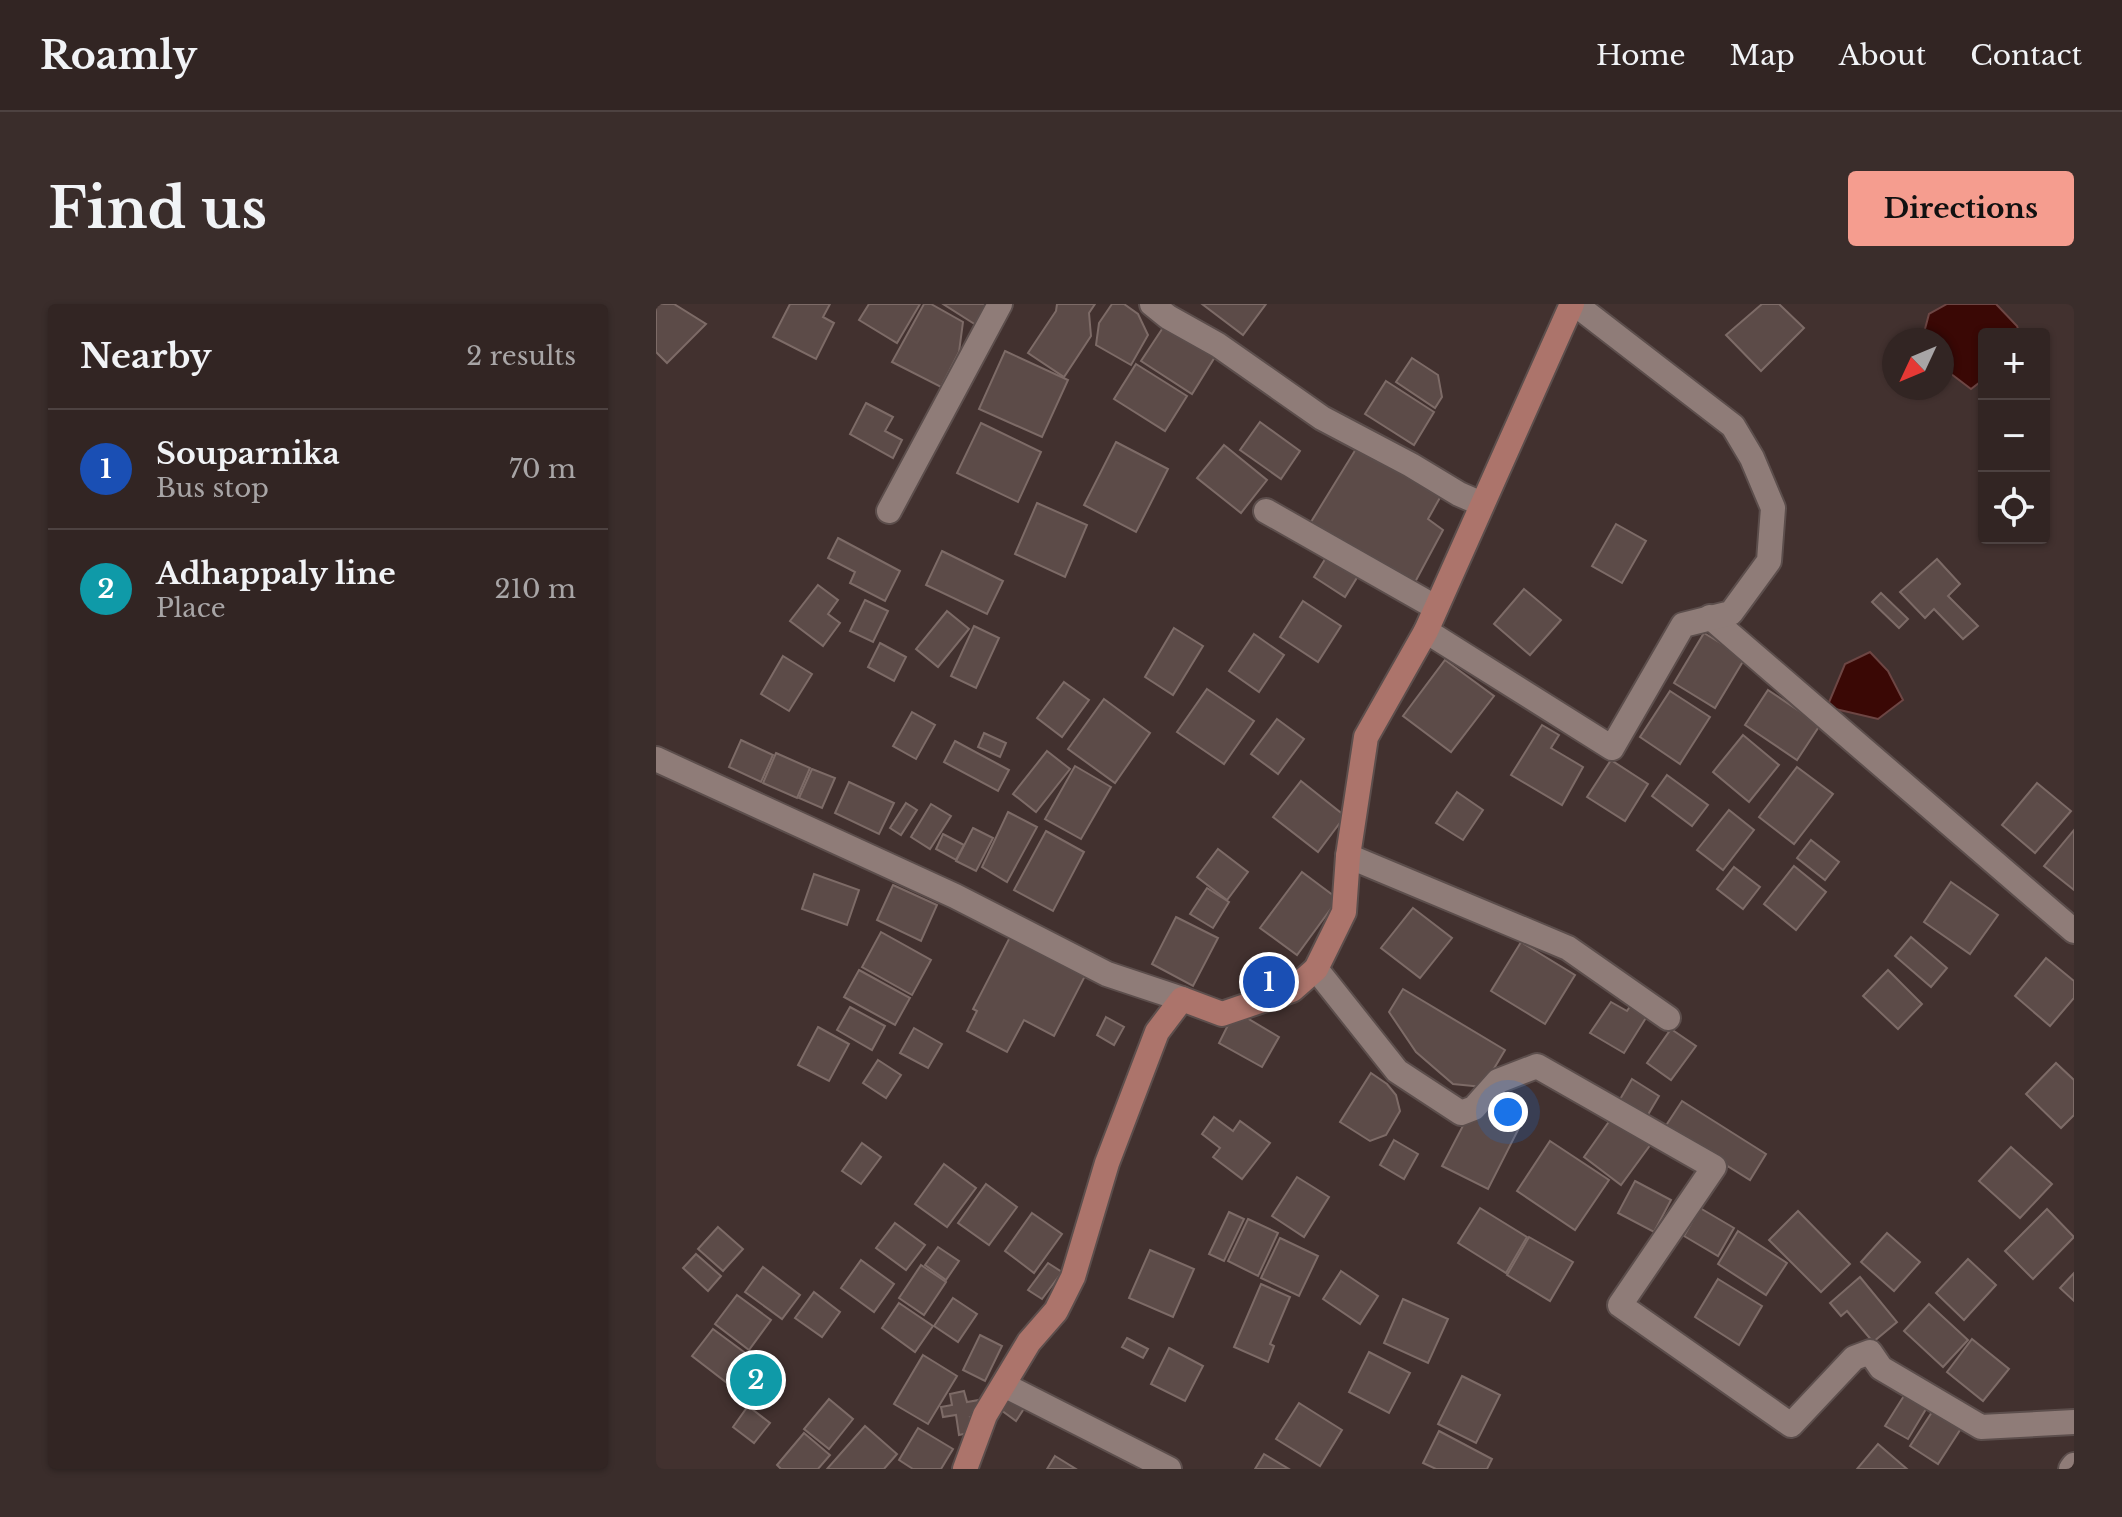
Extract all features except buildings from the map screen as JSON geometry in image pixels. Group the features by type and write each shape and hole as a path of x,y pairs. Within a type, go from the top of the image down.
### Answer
{"main road":[{"path":"965,1469 985,1415 1029,1342 1056,1311 1073,1277 1107,1163 1157,1032 1182,999 1222,1014 1292,990 1316,969 1344,912 1348,856 1366,737 1426,631 1573,304"}],"street":[{"path":"889,511 1000,304"},
{"path":"1152,304 1168,317 1218,345 1322,418 1482,504"},
{"path":"1426,631 1612,748 1683,625 1731,613 1769,561 1773,508 1752,458 1733,426 1573,304"},
{"path":"1266,511 1435,607"},
{"path":"1710,617 2074,931"},
{"path":"656,759 955,896 1107,974 1182,999"},
{"path":"1348,856 1568,948 1668,1018"},
{"path":"1316,969 1397,1071 1461,1113 1474,1108 1498,1081 1537,1066 1714,1167 1620,1305 1791,1425 1854,1358 1870,1352 1881,1368 1981,1427 2074,1422"},
{"path":"1004,1385 1169,1469"}],"shaded area":[{"path":"1947,304 1996,304 2018,328 1978,328 1978,384 1971,389 1954,376 1954,328 1925,328 1929,314"},
{"path":"1870,652 1888,671 1903,700 1878,719 1827,707 1845,664"}],"place":[{"name":"Souparnika","path":"1269,982"},
{"name":"Adhappaly line","path":"756,1380"}]}
